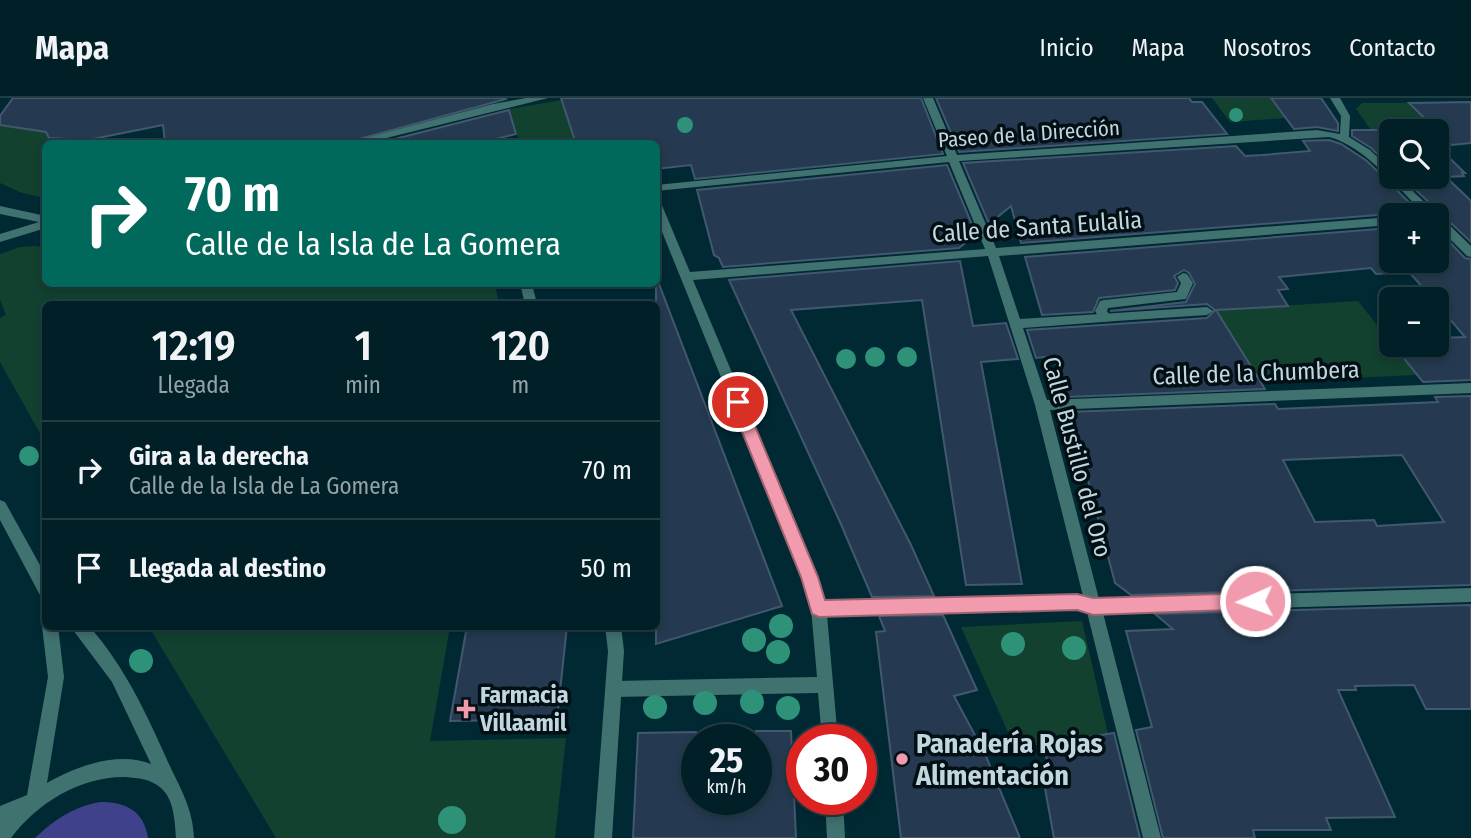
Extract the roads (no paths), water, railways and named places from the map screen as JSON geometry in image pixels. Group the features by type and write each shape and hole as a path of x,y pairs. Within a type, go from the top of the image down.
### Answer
{"street":[{"path":"364,140 496,106 543,98"},
{"name":"Calle Bustillo del Oro","path":"928,98 992,252 1042,405 1152,838"},
{"path":"1335,98 1347,115 1348,124 1344,137"},
{"name":"Paseo de la Dirección","path":"660,187 696,181 955,158 1304,133 1327,133 1344,137 1360,146 1379,164"},
{"name":"Paseo de la Dirección","path":"1405,189 1420,203"},
{"path":"0,210 42,221"},
{"path":"660,212 810,577 819,608 829,724"},
{"path":"0,222 42,222"},
{"name":"Calle de Santa Eulalia","path":"687,276 1379,222"},
{"path":"0,237 42,223"},
{"path":"1451,233 1471,236"},
{"path":"1451,233 1471,253"},
{"path":"1110,318 1101,307 1110,302 1182,296 1187,283 1183,277"},
{"path":"1016,324 1207,312"},
{"name":"Calle de la Chumbera","path":"1042,405 1471,388"},
{"path":"0,506 42,585"},
{"path":"819,608 1077,602 1093,606 1471,595"},
{"path":"0,838 35,801 56,677 50,630"},
{"path":"82,630 103,652 128,691 168,782 180,800 188,833"},
{"path":"603,838 616,651 613,630"},
{"path":"614,689 827,685"},
{"path":"0,815 35,801 72,779 108,768 142,769 168,782"},
{"path":"835,815 836,838"}],"place":[{"name":"Farmacia Villaamil","path":"466,709"},
{"name":"Panadería Rojas Alimentación","path":"902,759"}]}
